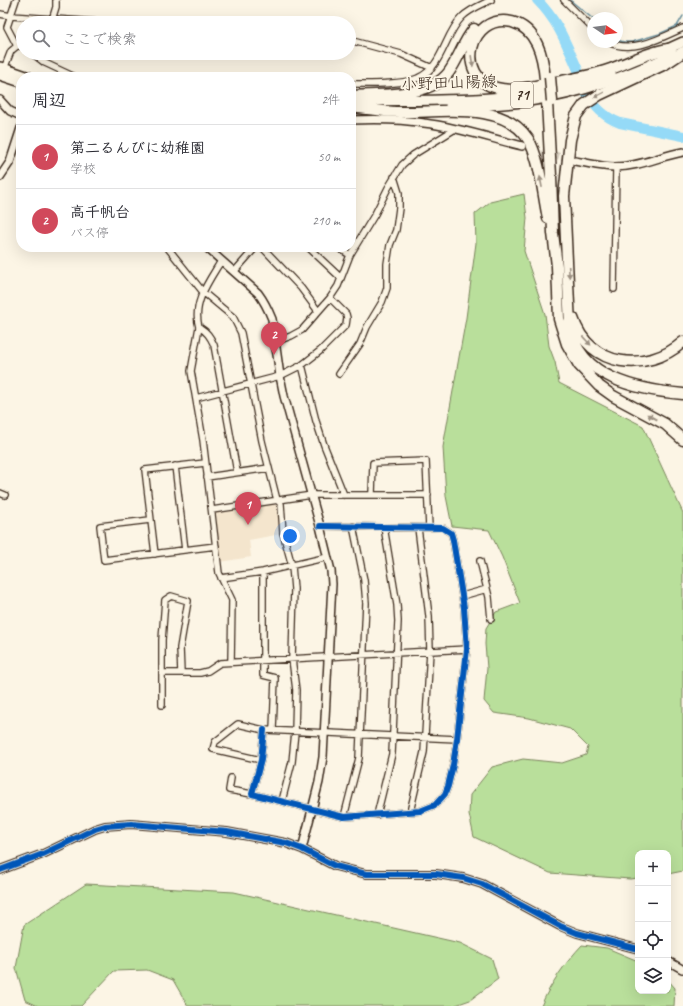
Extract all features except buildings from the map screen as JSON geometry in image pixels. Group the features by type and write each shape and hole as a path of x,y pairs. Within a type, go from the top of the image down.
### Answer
{"highway":[{"path":"356,96 412,92 432,86 444,78 466,41 477,27 491,18 509,16 529,24 539,35 548,56 553,233 560,312 566,333 577,356 590,370 609,383 622,388 683,400"},
{"path":"548,78 540,51 533,36 521,26 502,21 493,23 482,30 474,41 470,57 475,71 482,80 491,86 503,89 530,87 593,74 654,51 668,49"},
{"path":"683,51 665,64 594,98 584,105 576,116 571,133 564,196 570,326 575,342 584,356 598,370 612,378 644,389 683,394"},
{"path":"549,102 556,190 567,238"},
{"path":"356,106 399,112 472,111 495,116 514,124 528,139 535,153 545,205 553,233"},
{"path":"558,292 559,319 563,333 575,358 587,374 599,386 613,396 665,424 683,440"},
{"path":"570,307 577,329 584,338 600,352 611,358 627,362 647,361 667,354 683,342"}],"main road":[{"name":"小野田山陽線","path":"356,106 528,94 580,84 600,78 683,42"},
{"name":"小野田山陽線","path":"356,106 490,105 530,101 581,90 609,82 683,51"},
{"path":"1,73 16,75"},
{"path":"1,73 16,80"}],"street":[{"path":"16,0 7,27 16,41"},
{"path":"53,16 56,0"},
{"path":"356,84 411,81 417,79 432,68 440,56 450,35 462,17 469,11 491,0"},
{"path":"564,0 587,23"},
{"path":"0,14 16,17"},
{"path":"623,46 632,47 683,28"},
{"path":"356,42 401,54 432,68"},
{"path":"1,73 11,51 16,48"},
{"path":"41,60 64,72"},
{"path":"0,100 10,112 16,114"},
{"path":"356,120 398,120 425,123 522,146"},
{"path":"356,245 402,165 413,155 455,129"},
{"path":"0,177 10,162 16,143"},
{"path":"575,161 616,167 635,165 683,152"},
{"path":"614,289 616,167"},
{"path":"339,374 360,344 367,327 382,302 386,288 387,264 390,245 396,230 399,208 399,193 394,177"},
{"path":"172,252 203,292 233,317 238,324 262,441 277,500 281,504 283,533 292,566 294,589 292,658 296,690 295,732 292,762 282,802"},
{"path":"211,252 258,293 272,319 280,376 332,571 324,757 313,810 302,849"},
{"path":"234,272 252,252"},
{"path":"267,252 301,288 318,311"},
{"path":"313,252 341,278"},
{"path":"345,252 350,255"},
{"path":"275,342 302,330 330,298 338,286 352,252"},
{"path":"221,261 203,292 197,312 199,327 191,371 212,510 219,572 232,600 231,662"},
{"path":"196,398 280,376 302,365 320,351 346,325 346,314 330,298"},
{"path":"199,327 206,331 214,345 237,472"},
{"path":"302,365 316,421 344,495"},
{"path":"372,494 373,463 426,461 429,528"},
{"path":"155,554 144,470 205,463"},
{"path":"175,466 185,550"},
{"path":"207,477 269,468"},
{"path":"212,510 312,495 428,495"},
{"path":"150,520 100,526 104,560 216,546"},
{"path":"231,778 229,790 252,794 344,817 410,812 428,809 440,800 445,794 448,786 457,739 467,649 462,596 451,533 443,528 320,526"},
{"path":"344,817 359,758 366,603 364,580 353,526"},
{"path":"377,815 392,754 398,621 397,605 384,527"},
{"path":"410,812 426,738 430,651 429,616 418,528"},
{"path":"221,578 263,572 328,557"},
{"path":"480,561 487,589 490,619"},
{"path":"263,572 262,675 275,678 272,730"},
{"path":"462,596 487,589"},
{"path":"162,705 162,640 165,600 171,596 188,601 180,648 181,673"},
{"path":"162,673 200,673 208,671 220,663 231,662 467,649"},
{"path":"261,760 213,749 216,742 238,724 264,730 457,739"},
{"path":"252,794 261,760 264,730"},
{"path":"0,870 43,854 95,829 116,824 241,834 286,843 302,849 335,866 366,874 436,874 450,875 473,881 482,884 576,933 635,948"},
{"path":"671,962 682,968"}],"shaded area":[{"path":"276,504 279,506 281,534 249,540 251,557 220,562 216,513"}],"green space":[{"path":"524,194 527,218 524,251 545,314 549,346 555,362 559,383 643,426 683,513 683,871 671,873 671,850 635,850 635,878 550,873 474,837 469,814 470,795 492,767 523,759 562,763 586,755 588,747 570,729 529,718 494,713 484,701 487,668 485,644 486,628 496,612 520,603 502,557 489,530 452,526 446,496 443,447 466,318 476,243 475,214 490,202"},
{"path":"86,884 234,892 460,943 492,959 498,979 470,1000 453,1006 188,1006 173,980 147,970 114,971 81,1006 38,1006 25,1000 16,968 24,925"},
{"path":"582,945 607,948 635,960 635,994 671,994 671,983 675,988 674,1006 541,1006 549,990 570,959"}],"waterway":[{"path":"537,0 556,24 578,70"},
{"path":"570,0 587,14"},
{"path":"623,42 632,42 659,34 677,26 683,16"},
{"path":"586,93 600,111 614,121 683,136"}],"tunnel":[{"path":"522,146 572,160"}],"cycle path":[{"path":"264,730 261,760 252,794 344,817 420,811 435,805 445,794 448,786 457,739 467,649 464,608 451,533 443,528 320,526"},
{"path":"0,870 43,854 95,829 105,826 131,824 227,832 286,843 302,849 335,866 366,874 436,874 463,878 482,884 560,926 577,933 635,948"}],"place":[{"name":"高千帆台","path":"274,355"},
{"name":"第二るんびに幼稚園","path":"248,525"}]}
